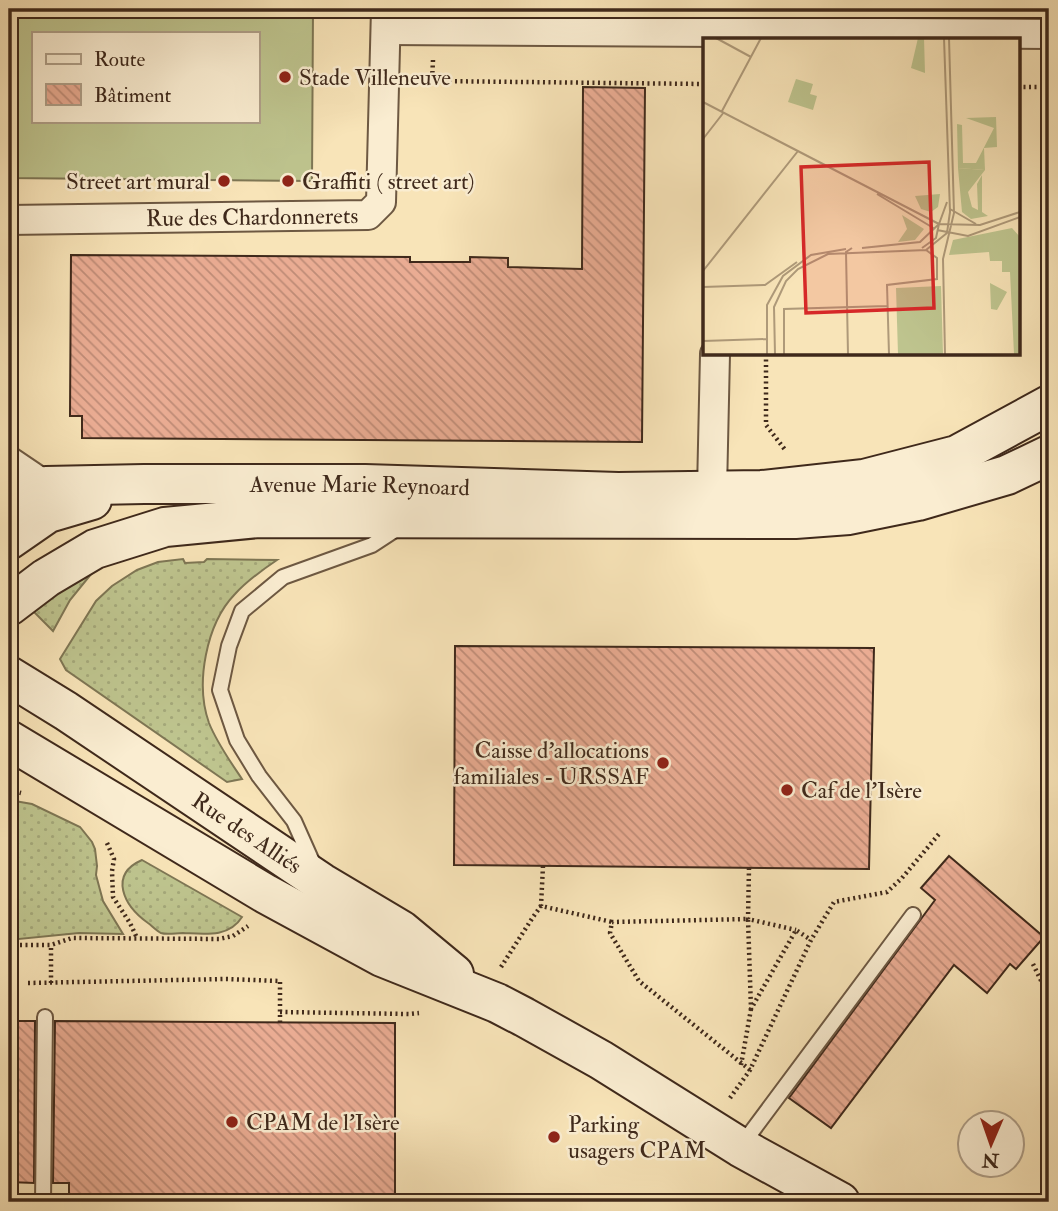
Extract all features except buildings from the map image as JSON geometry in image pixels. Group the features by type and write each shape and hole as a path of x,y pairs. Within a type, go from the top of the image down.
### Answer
{"main road":[{"name":"Avenue Marie Reynoard","path":"9,502 46,486 144,484 365,484 618,492 762,489 864,479 957,455 1049,405"},
{"name":"Avenue Marie Reynoard","path":"9,606 46,578 95,549 165,527 259,517 795,519 849,515 918,501 1007,475 1049,455"},
{"path":"9,540 48,513 144,484"},
{"name":"Rue des Alliés","path":"9,676 66,711 322,883 401,930 480,996"},
{"name":"Rue des Alliés","path":"9,740 266,894 382,957 515,1012 601,1060 724,1137 840,1202"}],"street":[{"path":"386,19 433,30 724,27 1049,34"},
{"name":"Rue des Chardonnerets","path":"9,220 368,215 381,202 386,19"},
{"path":"665,519 712,490 716,355"},
{"path":"9,461 46,486"}],"lane":[{"path":"322,883 294,821 259,776 237,740 220,690 229,646 242,611 283,577 372,545 411,519"},
{"path":"724,1137 913,915"},
{"path":"43,1202 45,1017"}],"path":[{"path":"433,30 432,81 703,84"},
{"path":"1020,87 1049,87"},
{"path":"9,790 32,796"},
{"path":"724,1137 750,1070 811,940 834,902 887,892 939,834"},
{"path":"105,838 114,859 113,897 137,938"},
{"path":"512,953 541,906 543,866"},
{"path":"741,1065 751,1009 749,868"},
{"path":"9,945 51,945 72,938 219,939 233,936 251,924 266,894"},
{"path":"541,906 612,922 748,919 796,930 811,940"},
{"path":"612,922 610,933 639,981 750,1070"},
{"path":"751,1009 796,930"},
{"path":"51,945 51,983"},
{"path":"1033,964 1049,997"},
{"path":"28,983 226,979 281,981 280,1022"},
{"path":"280,1012 421,1013"}],"green space":[{"name":"Stade Villeneuve","path":"9,9 313,9 312,181 9,178"},
{"path":"183,559 185,563 204,562 207,559 277,560 235,594 225,607 210,638 203,673 203,691 209,723 242,779 227,782 66,670 60,659 96,601 112,586 137,570 158,562"},
{"path":"96,568 70,600 53,631 31,609"},
{"path":"9,800 32,804 80,827 95,849 96,875 103,901 123,934 79,933 9,940"},
{"path":"142,860 242,917 237,924 223,932 161,933 139,916 123,891 125,874"}],"place":[{"name":"Stade Villeneuve","path":"285,77"},
{"name":"Street art mural","path":"224,181"},
{"name":"Graffiti ( street art)","path":"288,181"},
{"name":"Caisse d'allocations familiales - URSSAF","path":"663,763"},
{"name":"Caf de l'Isère","path":"787,790"},
{"name":"CPAM de l'Isère","path":"232,1122"},
{"name":"Parking usagers CPAM","path":"554,1137"}]}
